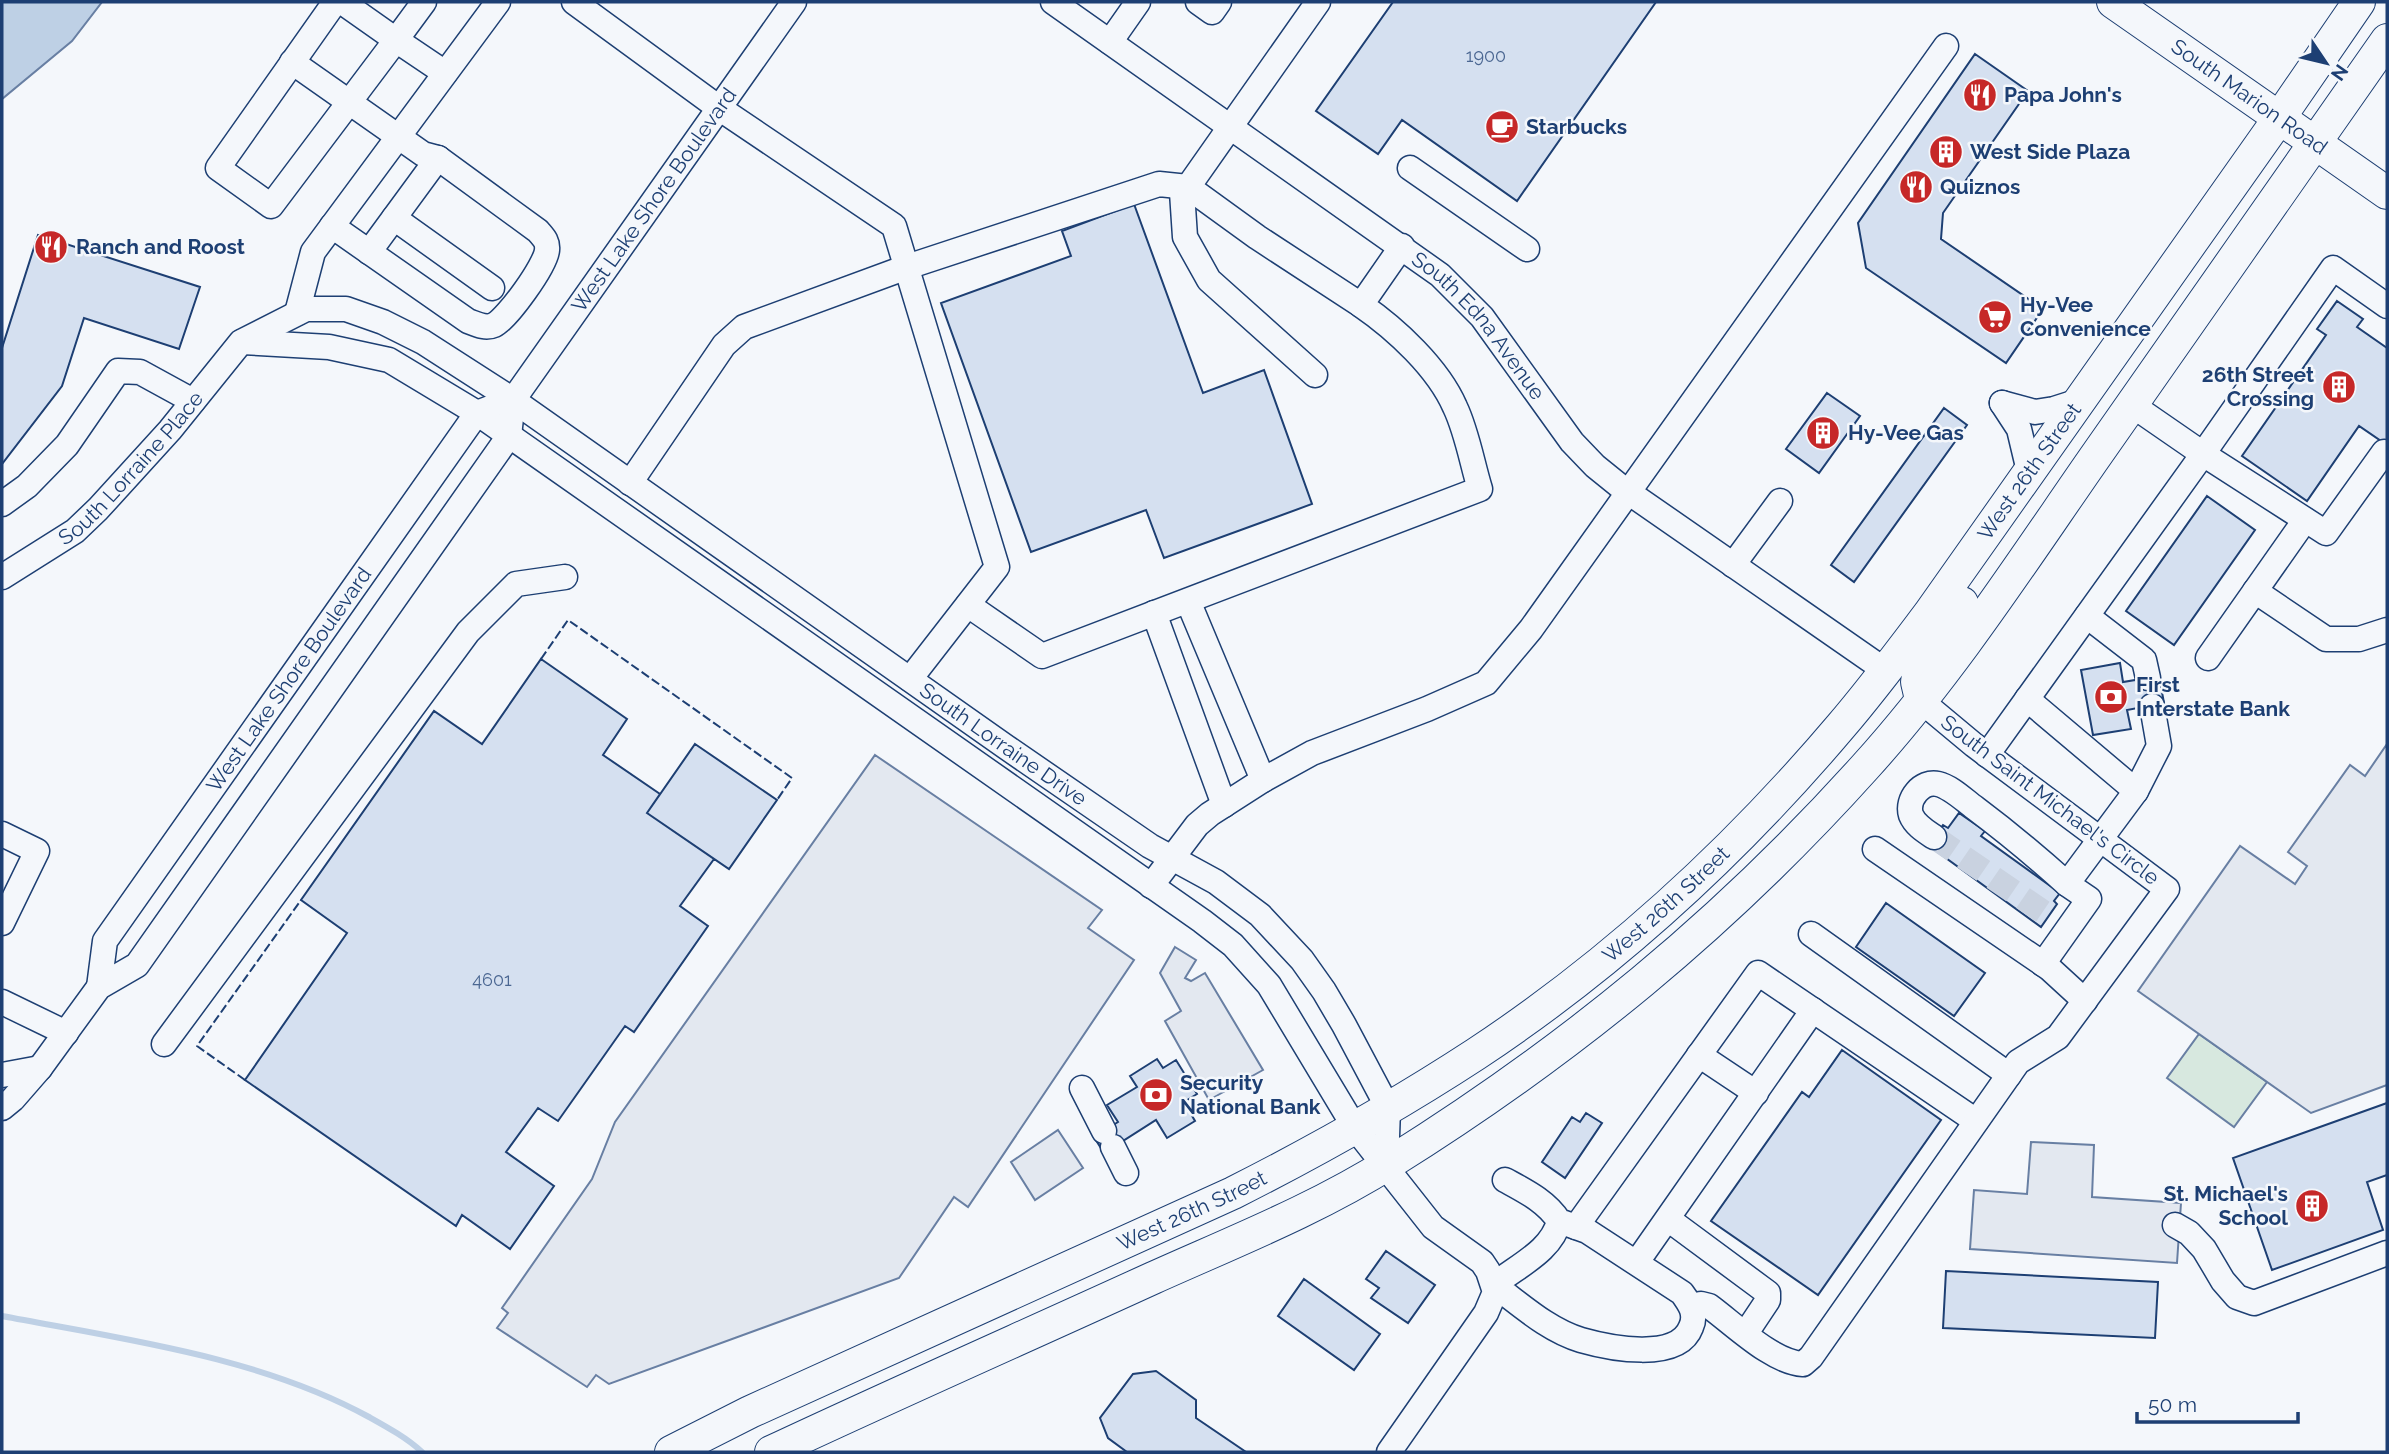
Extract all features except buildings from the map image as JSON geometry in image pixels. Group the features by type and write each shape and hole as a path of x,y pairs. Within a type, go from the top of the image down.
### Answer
{"main road":[{"name":"West 26th Street","path":"671,1452 750,1412 1233,1193 1356,1128 1504,1034 1634,934 1688,886 1800,773 1885,671 1929,614 2359,2"},
{"name":"South Marion Road","path":"2123,4 2387,192"},
{"name":"West 26th Street","path":"771,1452 1227,1245 1386,1166 1525,1074 1589,1026 1717,919 1821,816 1870,762 1920,700 2005,587 2387,40"},
{"path":"1920,700 1917,682 1920,666 2038,493 2085,392"},
{"path":"1679,951 1872,730 1885,709 1891,690 1885,671"}],"street":[{"path":"335,2 218,168 271,206 424,2"},
{"path":"342,2 445,73"},
{"path":"297,313 313,251 498,2"},
{"path":"574,2 719,108 894,226 997,567 910,679"},
{"name":"West Lake Shore Boulevard","path":"2,1108 40,1068 99,987 137,965 509,436 513,400 794,2"},
{"name":"South Edna Avenue","path":"1053,2 1440,275 1492,330 1572,442 1595,466 1628,492 1885,671"},
{"path":"1110,42 1138,2"},
{"path":"1198,2 1212,12 1219,2"},
{"path":"1315,375 1209,280 1185,237 1182,192 1318,2"},
{"path":"1151,886 1197,825 1224,804 1263,780 1312,753 1427,709 1486,683 1531,629 1947,46"},
{"path":"292,62 423,154 438,158 538,231 546,239 547,249 544,262 505,317 495,325 485,327 468,321 332,226"},
{"path":"369,252 438,158"},
{"path":"1410,168 1527,249"},
{"path":"629,483 724,345 744,327 906,267 1159,184 1188,187 1257,237 1388,324 1437,376 1455,407 1480,489 1042,656 968,605"},
{"path":"394,218 492,288"},
{"path":"1361,305 1402,246"},
{"path":"1987,755 2333,268 2387,306"},
{"name":"South Lorraine Place","path":"2,577 75,531 98,509 241,342 306,309 346,309 383,323 424,342 513,400"},
{"path":"241,342 330,347 389,360 477,413 513,400"},
{"path":"2,504 27,486 67,445 118,371 140,372 193,401"},
{"path":"2029,471 2019,429 2002,403 2035,412 2054,409 2085,392"},
{"name":"South Lorraine Drive","path":"513,400 1150,846 1239,898 1283,937 1338,1014 1388,1108 1386,1166"},
{"path":"2132,405 2326,533 2384,452"},
{"name":"West Lake Shore Boulevard","path":"99,987 105,941 477,413"},
{"name":"South Lorraine Drive","path":"477,413 1202,921 1233,946 1253,966 1284,1007 1356,1128 1433,1227 1482,1262 1494,1285 1538,1319 1579,1339 1627,1349 1660,1348 1676,1343 1689,1334 1694,1321 1692,1306"},
{"path":"1733,565 1780,501"},
{"path":"2208,658 2305,520"},
{"path":"164,1044 468,632 516,584 565,577"},
{"path":"2255,591 2326,639 2359,639 2387,630"},
{"path":"1188,601 1263,780"},
{"path":"1154,613 1224,804"},
{"path":"2087,616 2144,660 2148,678"},
{"path":"2027,699 2136,791"},
{"name":"South Saint Michael's Circle","path":"1920,700 1987,755 2167,889 2058,1037 2018,1062 2009,1075"},
{"path":"2067,884 2136,791 2159,746 2152,706"},
{"path":"1934,837 1920,827 1911,814 1910,802 1927,783 1939,784 1959,796 2018,840 2067,884 2089,899 2057,925 2043,964"},
{"path":"2,834 37,851 2,923"},
{"path":"1875,849 2043,964 2085,1000"},
{"path":"1505,1180 1534,1196 1567,1224 1587,1231 1637,1262 1682,1293 1692,1306 1709,1306 1779,1357 1792,1363 1803,1364 1811,1357 2009,1075 1811,934"},
{"path":"1388,1452 1486,1313 1495,1292 1494,1285 1546,1246 1556,1232 1567,1224 1699,1055 1758,973 1976,1121"},
{"path":"2,1002 66,1033"},
{"path":"1637,1262 1813,1010"},
{"path":"1699,1055 1756,1093"},
{"path":"2,1075 40,1068"},
{"path":"1082,1088 1126,1172"},
{"path":"1668,1219 1768,1293 1768,1300 1746,1333"},
{"path":"2175,1225 2189,1233 2204,1250 2223,1281 2237,1297 2254,1303 2387,1253"}],"shaded area":[{"path":"2387,744 2387,1085 2311,1113 2138,991 2240,846 2295,884 2307,866 2288,852 2350,765 2365,776"},
{"path":"875,755 1102,910 1088,928 1134,960 968,1207 954,1197 899,1278 609,1384 596,1375 587,1387 497,1328 508,1313 502,1308 592,1179 615,1122"},
{"path":"1175,947 1196,960 1185,978 1191,981 1205,973 1263,1070 1209,1100 1165,1021 1181,1011 1160,973"},
{"path":"2199,1034 2267,1082 2234,1127 2167,1078"},
{"path":"1058,1130 1083,1168 1035,1200 1011,1162"},
{"path":"2031,1142 2094,1145 2092,1197 2181,1203 2177,1263 1970,1249 1974,1190 2027,1194"}],"water":[{"path":"2,2 102,2 72,41 2,99"}],"waterway":[{"path":"2,1316 143,1342 283,1379 327,1396 369,1417 422,1452"}],"tunnel":[{"path":"1934,837 2049,916"}],"fence":[{"path":"541,659 568,620 792,778 777,800"},
{"path":"245,1080 197,1046 301,900"}],"place":[{"name":"Papa John's","path":"1980,95"},
{"name":"Starbucks","path":"1502,127"},
{"name":"West Side Plaza","path":"1946,152"},
{"name":"Quiznos","path":"1916,187"},
{"name":"Ranch and Roost","path":"51,247"},
{"name":"Hy-Vee Convenience","path":"1995,317"},
{"name":"26th Street Crossing","path":"2339,387"},
{"name":"Hy-Vee Gas","path":"1823,433"},
{"name":"First Interstate Bank","path":"2111,697"},
{"name":"Security National Bank","path":"1156,1095"},
{"name":"St. Michael's School","path":"2312,1206"}]}
